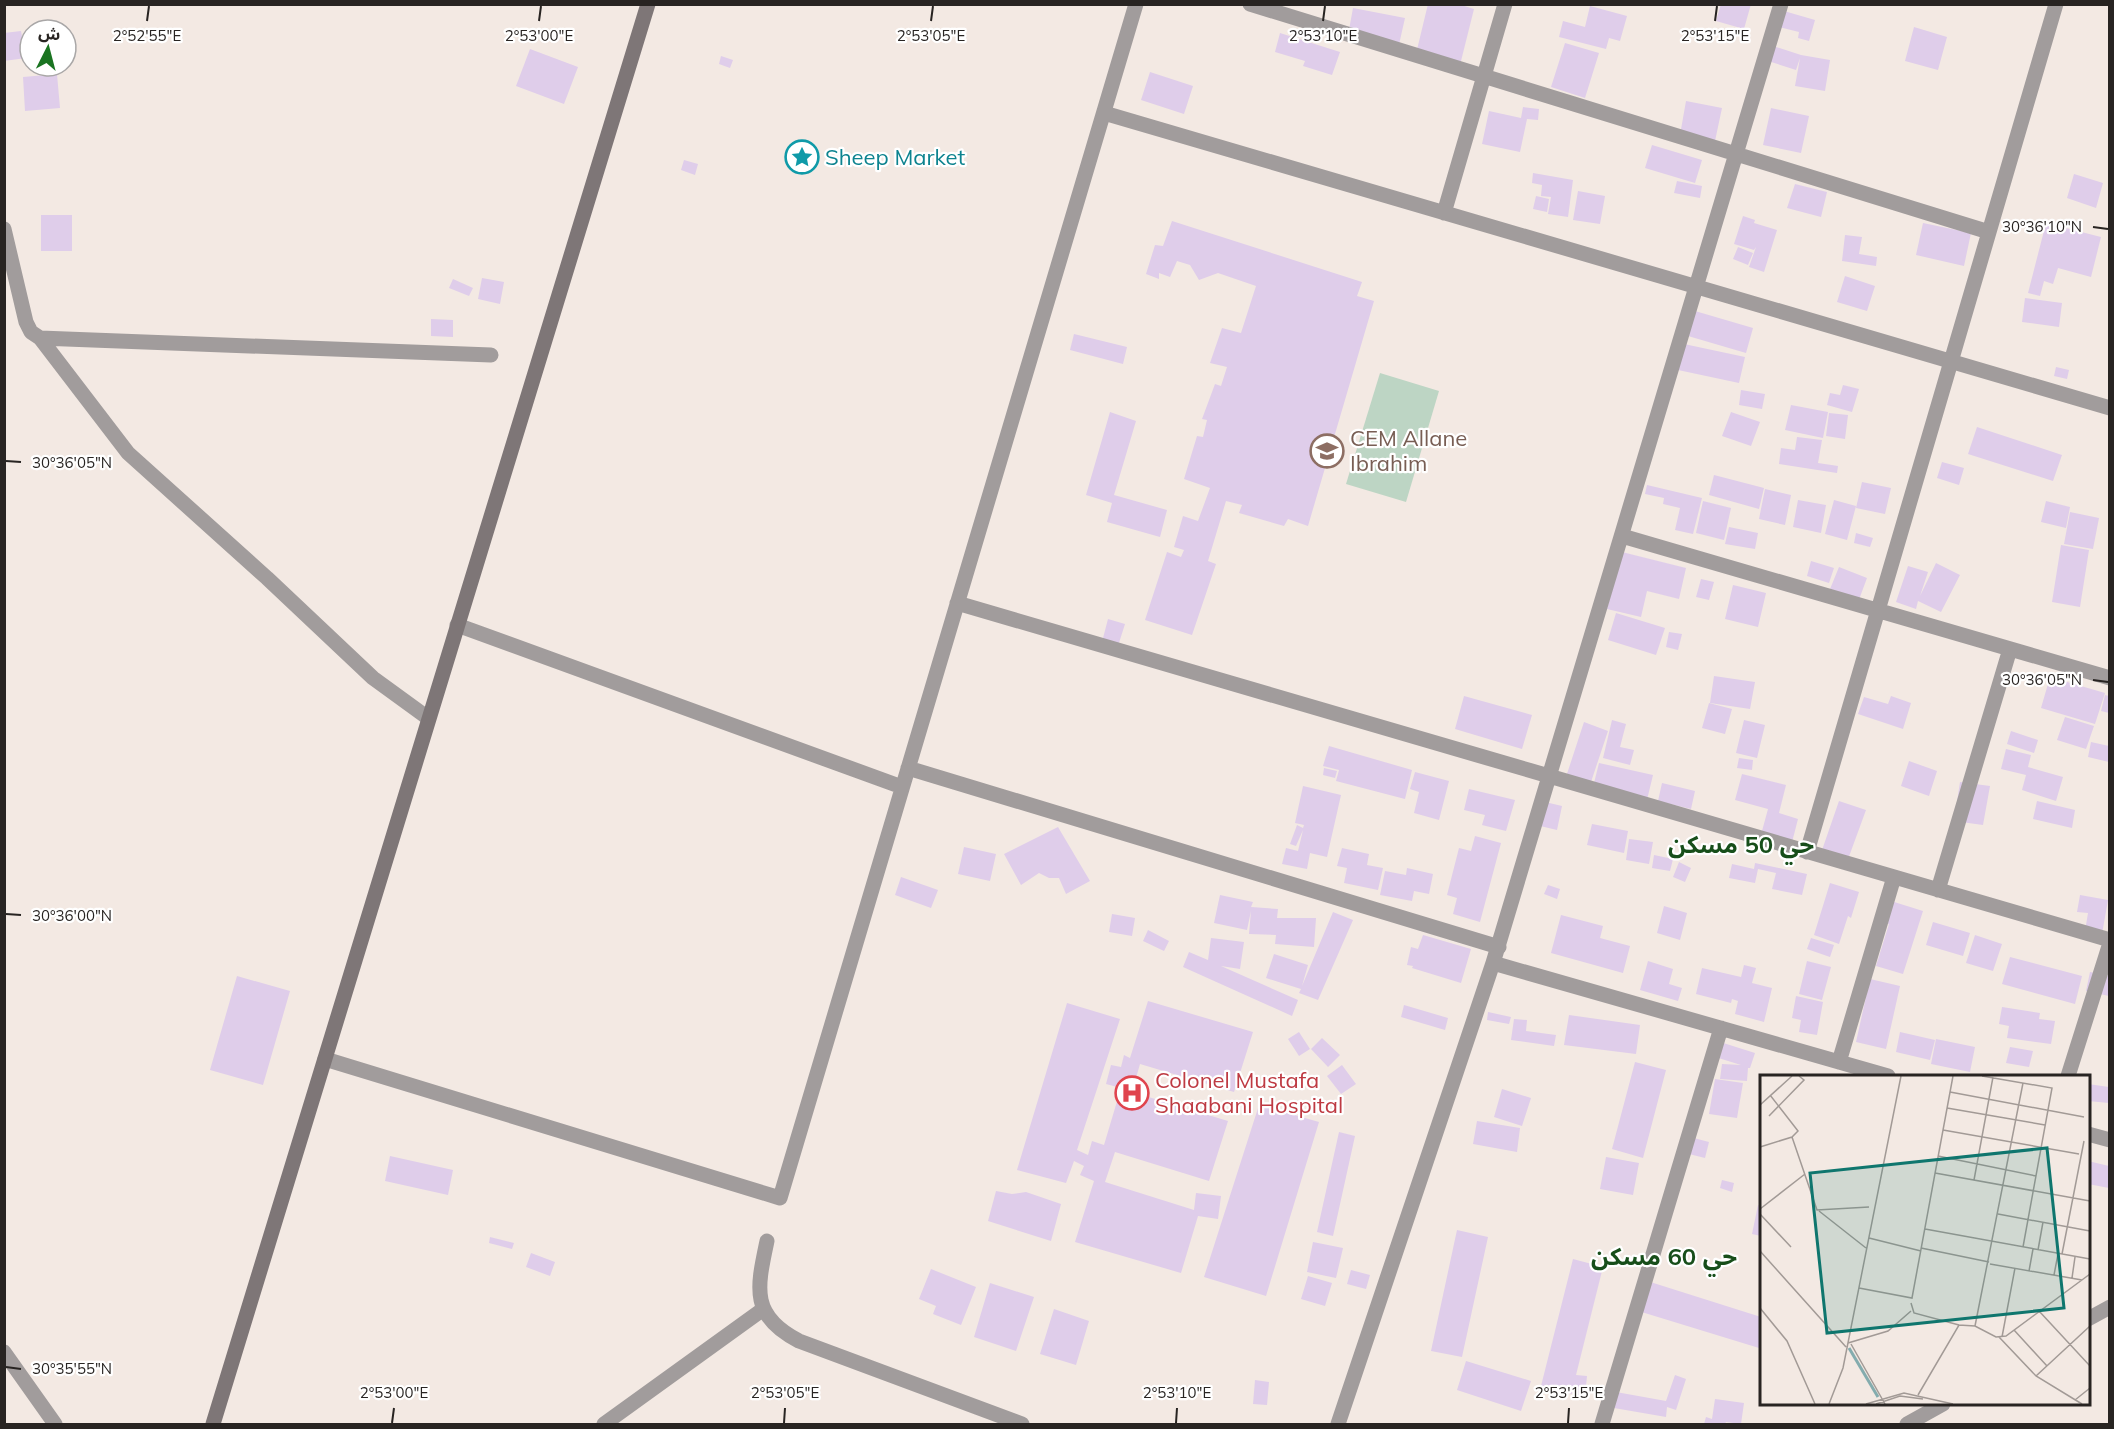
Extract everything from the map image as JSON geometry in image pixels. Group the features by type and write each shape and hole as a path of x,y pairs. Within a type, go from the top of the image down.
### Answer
{"main road":[{"path":"213,1425 648,4"}],"street":[{"path":"325,1059 780,1198 1136,4"},
{"path":"1250,4 1989,232"},
{"path":"1444,213 1505,4"},
{"path":"1338,1425 1498,947 1780,4"},
{"path":"1807,852 2056,4"},
{"path":"1104,113 2109,408"},
{"path":"4,229 26,322 31,332 40,338 128,453 267,578 373,678 428,718"},
{"path":"40,338 491,355"},
{"path":"1622,536 2109,678"},
{"path":"957,603 2109,941 2069,1075"},
{"path":"457,625 902,787"},
{"path":"1938,890 2010,649"},
{"path":"908,768 1498,947"},
{"path":"1839,1062 1894,877"},
{"path":"1493,963 1881,1075"},
{"path":"1602,1425 1720,1028"},
{"path":"2090,1135 2109,1140"},
{"path":"767,1241 759,1288 762,1310 783,1333 1022,1425"},
{"path":"2090,1318 2109,1307"},
{"path":"604,1425 762,1310"},
{"path":"4,1352 55,1425"},
{"path":"1907,1425 1941,1405"}],"green space":[{"path":"1380,373 1439,391 1406,502 1346,484"}],"building":[{"path":"1428,4 1458,4 1474,9 1459,69 1415,58"},
{"path":"1721,4 1751,4 1744,29 1716,21"},
{"path":"1590,6 1627,16 1620,41 1609,38 1606,49 1559,37 1563,21 1585,27"},
{"path":"1353,8 1405,18 1398,49 1381,45 1382,37 1349,30"},
{"path":"1784,11 1815,20 1809,41 1798,38 1799,32 1779,27"},
{"path":"1914,27 1947,37 1938,70 1905,61"},
{"path":"18,31 18,59 4,61 4,33"},
{"path":"1280,33 1340,52 1332,75 1303,66 1305,61 1275,52"},
{"path":"1565,43 1599,53 1585,98 1551,87"},
{"path":"1773,46 1801,55 1830,60 1825,91 1795,86 1800,58 1796,70 1768,61"},
{"path":"530,49 578,67 564,104 516,86"},
{"path":"721,56 733,60 730,68 719,64"},
{"path":"1150,72 1193,86 1184,114 1141,100"},
{"path":"23,78 57,78 60,108 25,111"},
{"path":"1686,101 1722,108 1715,141 1680,135"},
{"path":"1523,107 1539,109 1538,120 1527,119 1520,152 1482,144 1489,111 1521,118"},
{"path":"1771,108 1809,116 1801,153 1763,145"},
{"path":"1652,145 1702,160 1695,183 1645,168"},
{"path":"684,160 698,164 695,175 681,170"},
{"path":"1533,173 1573,180 1568,217 1548,214 1551,197 1541,196 1542,185 1532,183"},
{"path":"2074,174 2103,183 2096,208 2067,198"},
{"path":"1677,181 1702,186 1700,198 1674,193"},
{"path":"1795,184 1827,192 1821,217 1787,208"},
{"path":"1578,191 1605,196 1600,224 1573,220"},
{"path":"1536,196 1549,199 1547,212 1533,209"},
{"path":"41,215 72,215 72,251 41,251"},
{"path":"1743,216 1755,220 1754,223 1777,230 1764,272 1749,267 1756,247 1754,250 1734,244"},
{"path":"1172,221 1362,282 1357,296 1374,301 1308,526 1288,519 1284,526 1239,513 1242,505 1226,501 1208,561 1216,564 1192,635 1145,620 1167,552 1181,557 1184,550 1174,547 1183,516 1198,521 1210,488 1184,479 1197,436 1203,437 1207,420 1202,419 1215,384 1221,386 1227,367 1210,363 1222,328 1241,333 1256,286 1218,273 1199,280 1190,265 1177,261 1170,277 1159,273 1159,279 1146,274 1155,245 1163,246"},
{"path":"1923,223 1971,233 1964,266 1916,255"},
{"path":"2046,223 2101,237 2091,277 2058,268 2053,284 2044,281 2040,296 2028,293"},
{"path":"1845,235 1862,237 1859,254 1877,257 1876,266 1842,261"},
{"path":"1738,247 1753,253 1748,265 1733,259"},
{"path":"1845,276 1875,286 1867,311 1837,302"},
{"path":"482,278 504,282 500,304 478,299"},
{"path":"453,279 473,288 469,296 449,288"},
{"path":"2025,298 2062,303 2059,327 2022,322"},
{"path":"1695,311 1753,328 1746,353 1688,336"},
{"path":"431,319 453,320 453,337 431,336"},
{"path":"1074,334 1127,347 1123,364 1070,350"},
{"path":"1684,344 1745,357 1739,383 1678,370"},
{"path":"2056,367 2069,370 2067,379 2054,376"},
{"path":"1843,385 1859,389 1852,412 1827,405 1830,393 1840,395"},
{"path":"1741,390 1765,394 1762,409 1739,405"},
{"path":"1791,405 1828,412 1823,438 1785,430"},
{"path":"1110,412 1136,421 1114,495 1167,510 1160,537 1107,522 1112,503 1086,495"},
{"path":"1731,412 1760,422 1751,446 1722,436"},
{"path":"1829,413 1848,415 1845,439 1826,436"},
{"path":"1977,427 2062,455 2053,481 1968,454"},
{"path":"1797,437 1822,440 1818,463 1838,466 1837,473 1779,464 1781,448 1795,450"},
{"path":"1942,462 1964,468 1959,485 1937,478"},
{"path":"1714,475 1764,488 1759,509 1709,495"},
{"path":"1862,482 1891,488 1885,514 1856,508"},
{"path":"1647,485 1702,498 1693,534 1675,530 1680,508 1663,504 1664,498 1645,494"},
{"path":"1765,489 1791,495 1785,525 1759,519"},
{"path":"1798,500 1826,505 1821,533 1793,527"},
{"path":"1834,500 1856,506 1847,540 1825,534"},
{"path":"1703,501 1731,508 1724,540 1696,533"},
{"path":"2046,501 2070,507 2066,528 2041,522"},
{"path":"2070,512 2099,518 2093,549 2064,544"},
{"path":"1729,527 1758,533 1755,549 1725,544"},
{"path":"1856,533 1873,538 1870,547 1854,543"},
{"path":"2061,545 2089,550 2080,607 2052,602"},
{"path":"1622,552 1686,568 1679,599 1647,591 1641,617 1607,609"},
{"path":"1811,561 1834,568 1829,583 1807,576"},
{"path":"1936,563 1960,575 1941,612 1918,601 1916,609 1896,602 1908,566 1928,572 1920,596"},
{"path":"1839,567 1867,578 1857,605 1828,594"},
{"path":"1701,579 1714,582 1709,600 1696,597"},
{"path":"1733,585 1766,593 1758,627 1725,619"},
{"path":"1616,613 1665,628 1656,655 1608,640"},
{"path":"1108,619 1125,624 1118,646 1102,642"},
{"path":"1669,632 1682,634 1678,650 1666,647"},
{"path":"1714,676 1755,682 1750,709 1710,703"},
{"path":"2050,677 2105,693 2095,724 2041,708"},
{"path":"2105,695 2109,696 2109,713 2101,711"},
{"path":"1464,696 1532,715 1522,749 1455,729"},
{"path":"1891,696 1911,703 1903,729 1858,714 1864,697 1888,704"},
{"path":"1709,703 1732,709 1725,734 1702,728"},
{"path":"2065,717 2094,726 2086,749 2057,740"},
{"path":"1612,720 1626,724 1620,747 1634,750 1630,765 1603,758"},
{"path":"1744,720 1765,725 1757,758 1736,753"},
{"path":"1584,722 1608,731 1589,788 1565,780"},
{"path":"2011,731 2038,740 2034,753 2007,744"},
{"path":"2091,742 2109,746 2109,762 2088,757"},
{"path":"1329,746 1412,770 1405,799 1336,781 1339,770 1323,766"},
{"path":"2006,749 2031,755 2028,767 2063,777 2056,801 2022,790 2026,775 2001,769"},
{"path":"1739,758 1753,760 1752,770 1737,768"},
{"path":"1909,761 1937,771 1929,796 1901,786"},
{"path":"1599,763 1653,775 1646,804 1592,791"},
{"path":"1324,768 1337,771 1335,778 1323,775"},
{"path":"1415,772 1449,781 1439,820 1414,813 1419,792 1410,789"},
{"path":"1742,774 1786,785 1779,813 1798,819 1790,850 1759,842 1768,809 1735,800"},
{"path":"1960,782 1990,786 1983,825 1954,821"},
{"path":"1662,783 1695,791 1691,809 1658,801"},
{"path":"1303,786 1341,795 1327,857 1310,853 1307,869 1282,864 1286,848 1298,851 1303,830 1296,846 1290,844 1297,825 1303,828 1304,825 1295,823"},
{"path":"1469,789 1515,800 1506,831 1482,825 1485,815 1464,810"},
{"path":"1541,801 1562,806 1557,830 1536,825"},
{"path":"1839,801 1866,810 1847,862 1821,853"},
{"path":"2037,801 2075,810 2072,828 2033,819"},
{"path":"1592,824 1628,831 1624,853 1587,845"},
{"path":"1058,827 1090,881 1066,894 1059,878 1049,878 1039,873 1021,885 1004,854"},
{"path":"1475,836 1501,843 1480,922 1453,914 1457,898 1447,895 1459,848 1471,851"},
{"path":"1629,839 1653,842 1649,864 1626,860"},
{"path":"964,847 996,854 990,881 958,874"},
{"path":"1342,848 1369,854 1367,865 1383,868 1378,890 1344,883 1347,868 1337,866"},
{"path":"1654,855 1673,859 1670,871 1652,868"},
{"path":"1679,862 1691,868 1685,882 1673,877"},
{"path":"1755,863 1807,874 1802,895 1772,889 1776,873 1758,869 1755,883 1729,878 1732,864 1754,869"},
{"path":"1407,868 1433,874 1429,894 1414,891 1412,901 1380,895 1385,871 1406,875"},
{"path":"901,877 938,890 931,908 895,895"},
{"path":"1830,883 1859,892 1851,918 1848,916 1839,944 1814,935"},
{"path":"1548,885 1560,889 1557,899 1544,894"},
{"path":"1220,895 1253,902 1251,907 1278,909 1277,918 1316,918 1314,947 1275,944 1276,935 1249,934 1251,911 1247,930 1214,923"},
{"path":"2080,895 2108,900 2102,934 2085,931 2088,913 2077,912"},
{"path":"1891,901 1923,911 1903,974 1876,966 1889,924 1884,923"},
{"path":"1664,906 1687,913 1680,940 1657,933"},
{"path":"1333,912 1353,920 1318,1000 1299,993 1301,989 1266,978 1274,954 1308,965 1302,986"},
{"path":"1112,914 1135,918 1132,936 1109,932"},
{"path":"1561,915 1603,926 1600,938 1630,946 1623,973 1551,953"},
{"path":"1933,922 1970,933 1963,956 1926,945"},
{"path":"1148,930 1169,941 1164,951 1143,941"},
{"path":"1423,935 1471,949 1461,983 1407,965 1411,947 1418,949"},
{"path":"1975,935 2002,944 1993,971 1966,963"},
{"path":"1211,938 1244,942 1240,969 1221,966 1298,1000 1292,1016 1183,967 1189,952 1208,960"},
{"path":"1811,938 1834,945 1830,957 1807,949"},
{"path":"2010,957 2082,976 2075,1004 2002,984"},
{"path":"1648,961 1673,969 1669,984 1682,988 1678,1001 1640,990"},
{"path":"1807,961 1831,967 1822,1000 1799,994"},
{"path":"1744,965 1756,968 1752,983 1772,988 1764,1022 1735,1014 1738,1001 1732,999 1731,1003 1696,994 1702,968 1741,977"},
{"path":"2090,972 2109,976 2109,996 2086,991"},
{"path":"237,976 290,991 263,1085 210,1070"},
{"path":"1870,979 1900,986 1886,1049 1856,1042"},
{"path":"1796,996 1823,1002 1817,1035 1799,1032 1801,1020 1792,1018"},
{"path":"1148,1001 1253,1032 1234,1092 1140,1064 1132,1092 1228,1121 1209,1181 1115,1152 1105,1182 1194,1210 1196,1193 1221,1196 1218,1219 1198,1216 1181,1273 1075,1242 1094,1181 1080,1175 1084,1166 1074,1161 1066,1183 1017,1170 1067,1003 1120,1019 1077,1150 1088,1155 1092,1141 1104,1145 1121,1088 1106,1084 1111,1065 1121,1067 1124,1055 1130,1058"},
{"path":"1404,1005 1448,1018 1445,1030 1401,1017"},
{"path":"2002,1007 2040,1013 2039,1019 2055,1021 2051,1044 2007,1038 2009,1026 1999,1024"},
{"path":"1488,1012 1511,1017 1509,1024 1487,1020"},
{"path":"1569,1015 1640,1025 1636,1054 1564,1045"},
{"path":"1514,1019 1527,1020 1526,1031 1556,1035 1554,1046 1511,1040"},
{"path":"1299,1032 1310,1049 1299,1056 1288,1039"},
{"path":"1900,1032 1935,1040 1930,1060 1896,1052"},
{"path":"1322,1038 1340,1055 1328,1067 1311,1049"},
{"path":"1936,1039 1975,1047 1970,1072 1931,1064"},
{"path":"1717,1041 1755,1053 1750,1068 1748,1068 1747,1081 1720,1079 1722,1064 1741,1065 1712,1056"},
{"path":"2010,1047 2033,1051 2029,1067 2006,1063"},
{"path":"1635,1062 1666,1070 1643,1158 1612,1149"},
{"path":"1342,1065 1356,1084 1341,1094 1327,1076"},
{"path":"1715,1079 1743,1083 1737,1118 1709,1114"},
{"path":"2090,1084 2109,1087 2109,1103 2090,1101"},
{"path":"1502,1089 1531,1098 1522,1126 1494,1117"},
{"path":"1259,1105 1319,1122 1266,1296 1204,1277"},
{"path":"1477,1121 1520,1128 1517,1152 1473,1144"},
{"path":"1339,1132 1355,1136 1333,1236 1317,1232"},
{"path":"1690,1137 1709,1142 1705,1158 1685,1153"},
{"path":"390,1156 453,1170 448,1195 385,1181"},
{"path":"1606,1157 1639,1163 1633,1195 1600,1189"},
{"path":"2090,1161 2109,1166 2109,1188 2090,1184"},
{"path":"1722,1180 1734,1183 1732,1192 1720,1188"},
{"path":"996,1191 1012,1194 1026,1192 1061,1204 1051,1241 988,1221"},
{"path":"1758,1205 1760,1206 1760,1236 1752,1234"},
{"path":"1457,1230 1488,1237 1462,1357 1431,1351"},
{"path":"490,1237 514,1243 512,1249 489,1243"},
{"path":"1313,1242 1343,1248 1336,1278 1307,1272"},
{"path":"531,1253 555,1262 550,1276 526,1267"},
{"path":"1573,1259 1603,1267 1576,1375 1587,1376 1585,1396 1573,1395 1573,1387 1572,1394 1541,1386"},
{"path":"931,1269 976,1287 961,1325 933,1314 936,1306 919,1299"},
{"path":"1351,1270 1370,1275 1366,1289 1347,1284"},
{"path":"1308,1276 1332,1283 1325,1306 1301,1299"},
{"path":"1644,1280 1760,1317 1760,1346 1759,1348 1635,1310"},
{"path":"990,1283 1034,1297 1016,1351 974,1337"},
{"path":"1054,1309 1089,1321 1076,1365 1040,1354"},
{"path":"1466,1361 1531,1381 1521,1411 1457,1390"},
{"path":"1675,1375 1686,1379 1676,1410 1667,1407 1666,1417 1614,1408 1616,1392 1666,1401"},
{"path":"1255,1380 1269,1382 1267,1405 1253,1404"},
{"path":"1715,1399 1744,1403 1741,1424 1726,1422 1725,1424 1704,1424 1706,1417 1712,1419"}],"place":[{"name":"Sheep Market","path":"802,157"},
{"name":"CEM Allane Ibrahim","path":"1327,451"},
{"name":"Colonel Mustafa Shaabani Hospital","path":"1132,1093"}],"district":[{"name":"حي 50 مسكن","path":"1741,845"},
{"name":"حي 60 مسكن","path":"1664,1257"}]}
